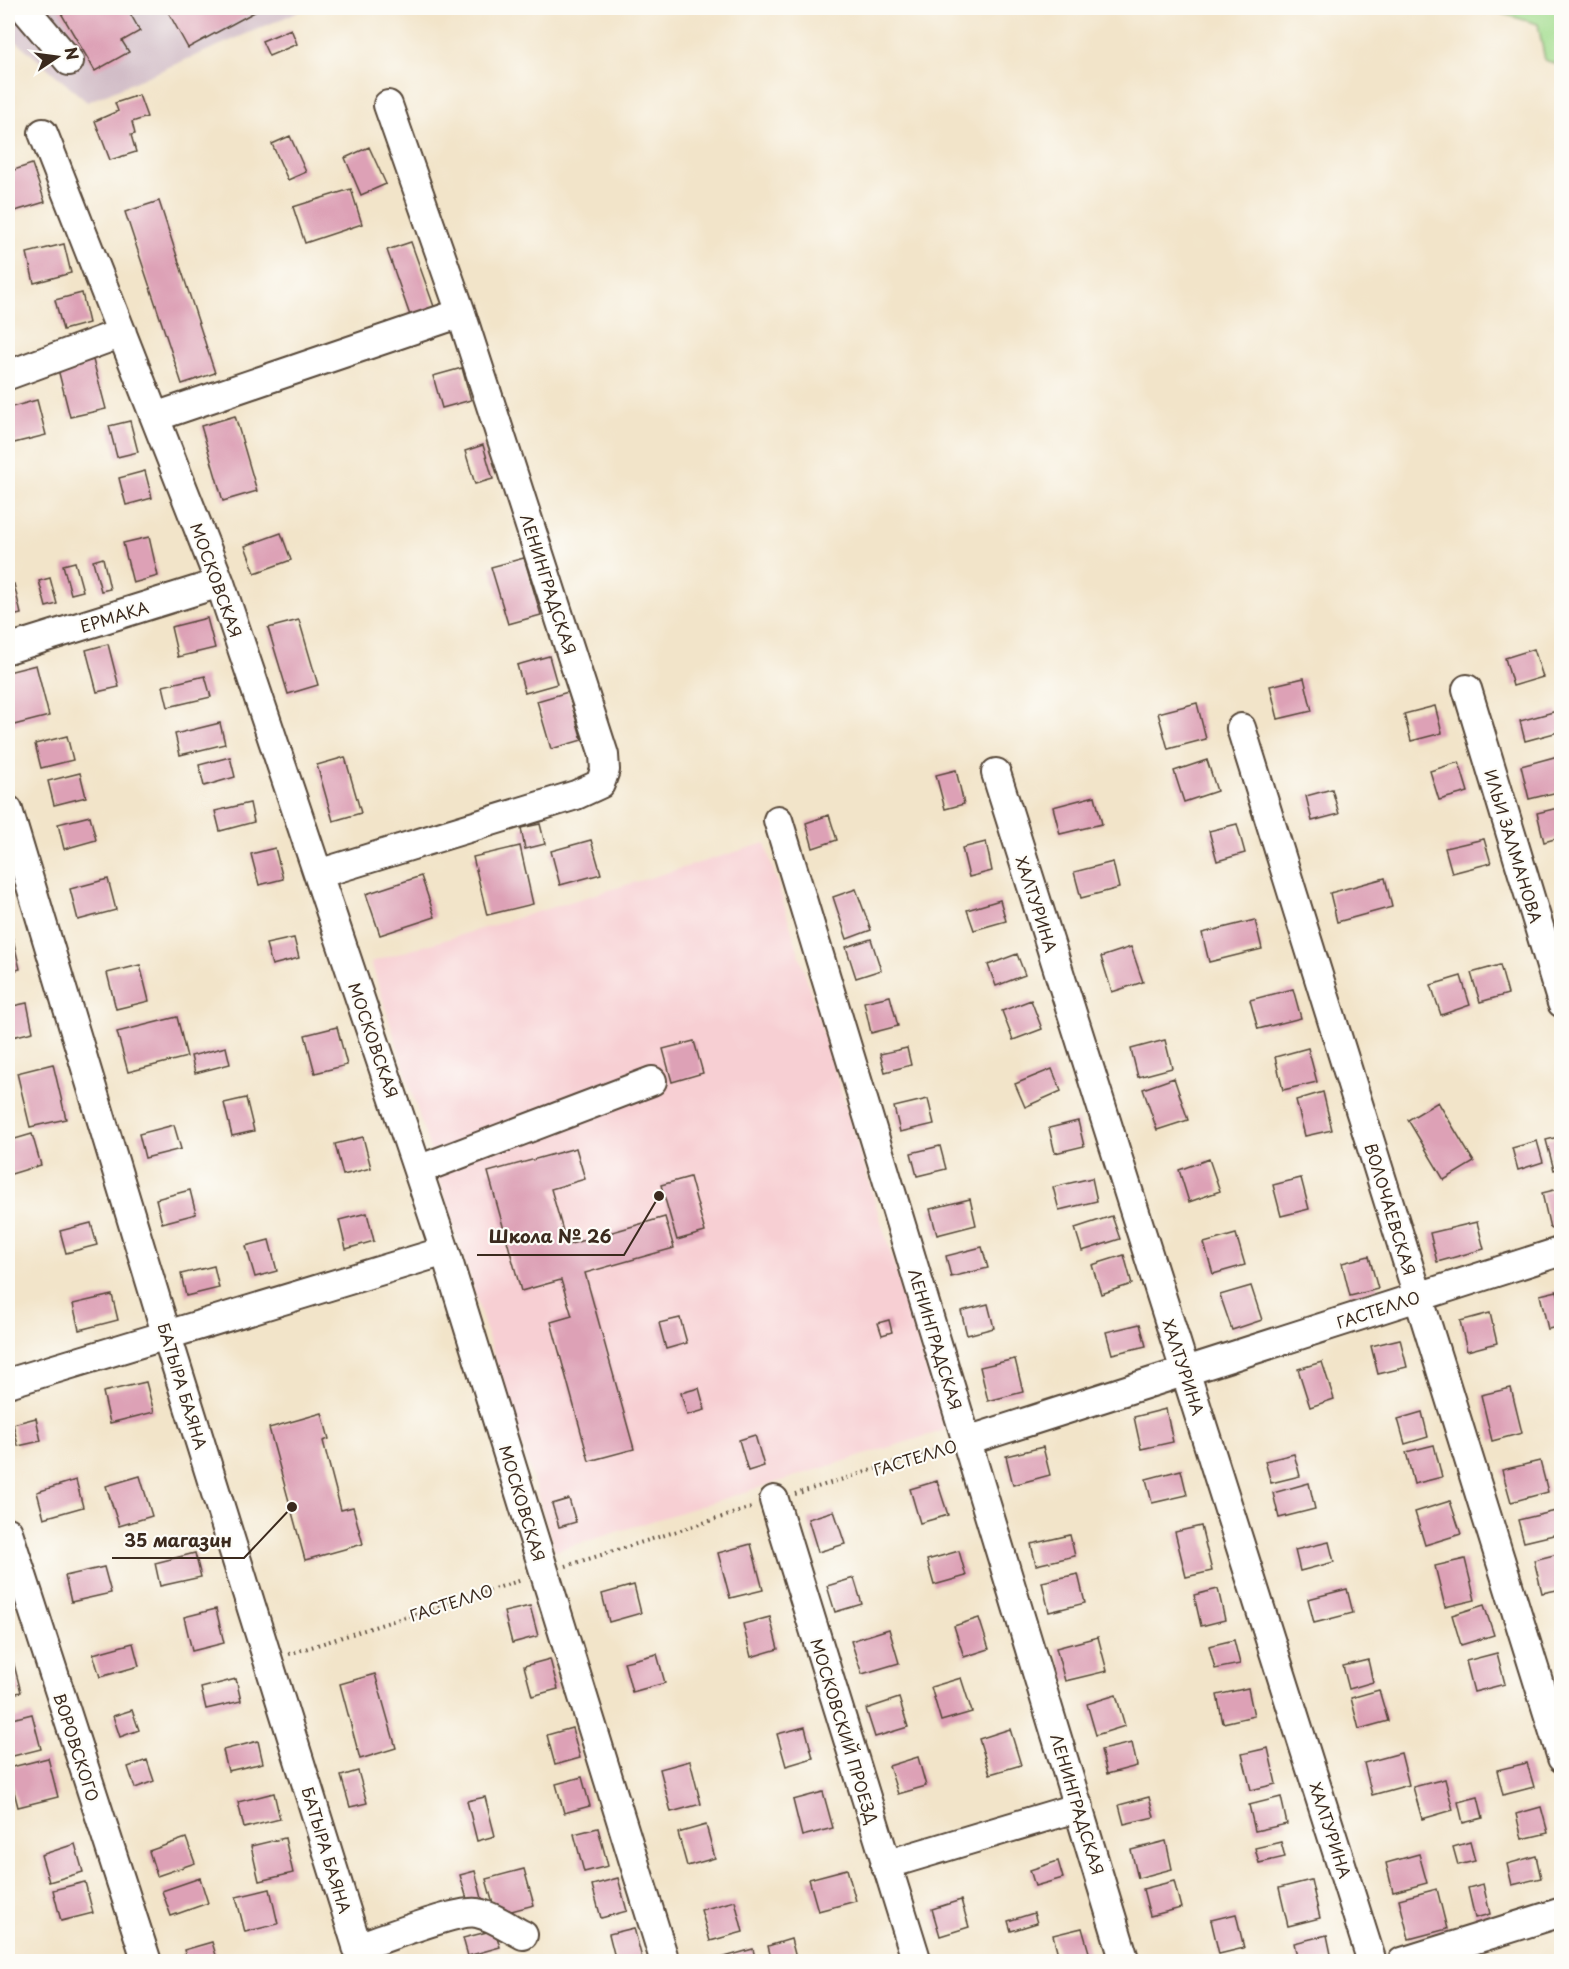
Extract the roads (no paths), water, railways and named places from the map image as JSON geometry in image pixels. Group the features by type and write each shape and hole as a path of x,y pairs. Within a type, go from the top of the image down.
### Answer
{"street":[{"path":"24,8 69,61"},
{"name":"ЛЕНИНГРАДСКАЯ","path":"318,874 576,795 600,784 605,770 604,755 461,313 388,105"},
{"name":"МОСКОВСКАЯ","path":"43,133 220,583 445,1251 665,1962"},
{"path":"155,417 461,313"},
{"path":"8,375 122,333"},
{"name":"ЕРМАКА","path":"8,650 220,583"},
{"name":"ИЛЬИ ЗАЛМАНОВА","path":"1467,689 1562,1003"},
{"name":"ВОЛОЧАЕВСКАЯ","path":"1241,728 1562,1758"},
{"name":"ХАЛТУРИНА","path":"996,772 1372,1962"},
{"name":"БАТЫРА БАЯНА","path":"8,810 166,1333 359,1954"},
{"name":"ЛЕНИНГРАДСКАЯ","path":"778,820 1125,1962"},
{"path":"418,1170 652,1081"},
{"path":"8,1383 166,1333 445,1251"},
{"name":"ГАСТЕЛЛО","path":"967,1441 1562,1251"},
{"name":"МОСКОВСКИЙ ПРОЕЗД","path":"774,1500 885,1865 917,1962"},
{"name":"ВОРОВСКОГО","path":"8,1532 147,1962"},
{"path":"885,1865 1078,1807"},
{"path":"359,1954 451,1917 473,1912 483,1914 523,1935"},
{"path":"1402,1962 1562,1912"}],"place":[{"name":"Школа № 26","path":"659,1196"},
{"name":"35 магазин","path":"292,1507"}]}
